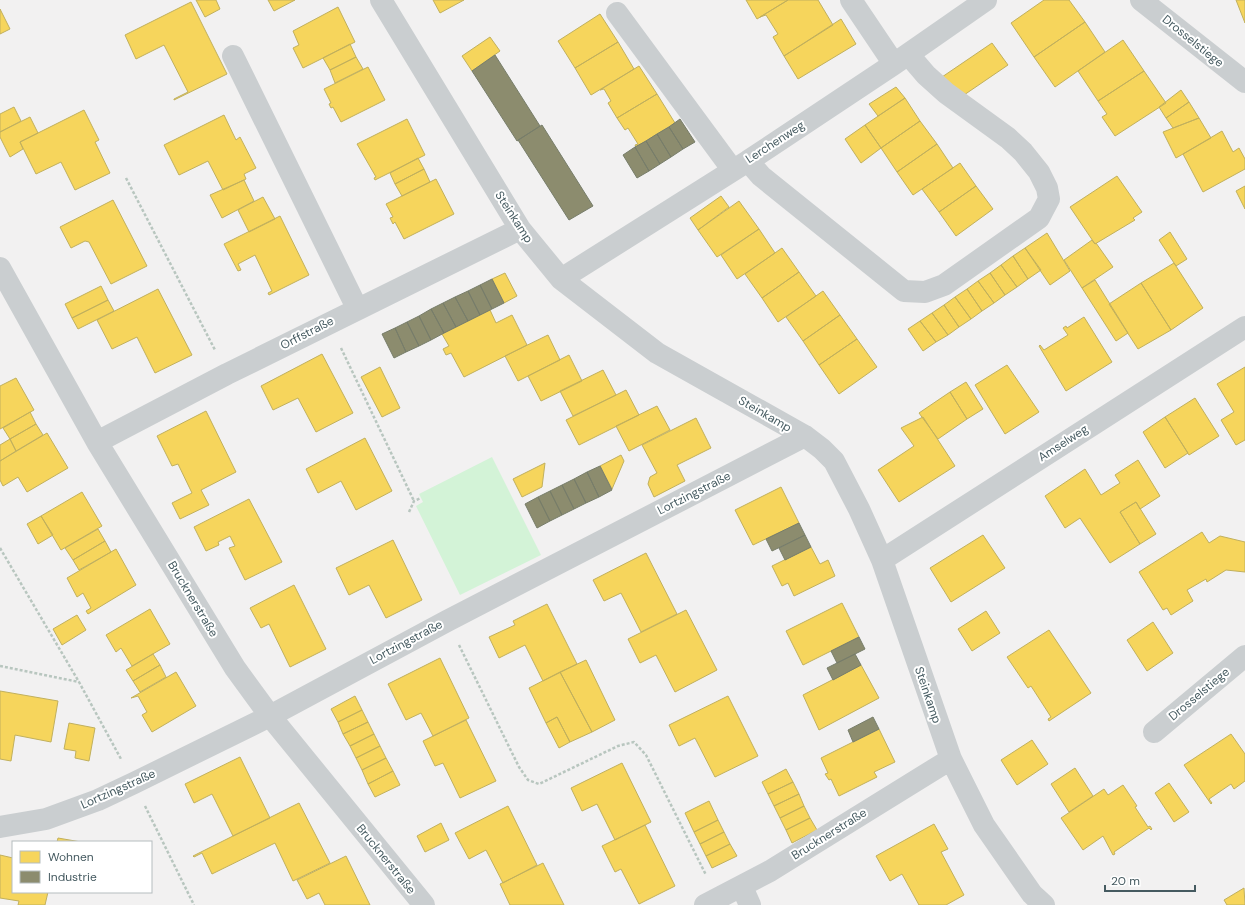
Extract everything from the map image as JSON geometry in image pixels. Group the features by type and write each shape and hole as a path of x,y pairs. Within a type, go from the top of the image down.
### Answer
{"street":[{"name":"Steinkamp","path":"381,0 520,229 561,279 658,353 805,436 822,449 834,461 859,509 882,560 951,759 984,824 1032,894 1044,905"},
{"path":"617,13 740,165 761,176 904,291 925,292 944,285 1039,218 1049,199 1047,188 1039,172 1023,152 1008,138 946,93 926,75 901,59 851,0"},
{"name":"Lerchenweg","path":"561,279 740,165 901,59 986,0"},
{"name":"Drosselstiege","path":"1151,2 1245,82"},
{"path":"233,56 357,308"},
{"name":"Orffstraße","path":"97,442 357,308 520,229"},
{"name":"Brucknerstraße","path":"0,268 97,442 235,668 270,716 424,905"},
{"name":"Amselweg","path":"882,560 1245,327"},
{"name":"Lortzingstraße","path":"0,827 46,818 98,800 134,783 270,716 447,621 805,436"},
{"name":"Drosselstiege","path":"1154,732 1245,656"},
{"name":"Brucknerstraße","path":"711,902 746,896 951,759"}],"path":[{"path":"126,178 227,374"},
{"path":"328,323 414,501"},
{"path":"409,512 414,501 421,498"},
{"path":"0,548 79,682 134,783 194,905"},
{"path":"447,621 519,767 528,780 539,784 618,746 634,742 646,755 711,902"},
{"path":"0,666 79,682"}],"green space":[{"path":"492,457 541,555 460,595 416,506 423,502 419,494"}],"building: Wohnen":[{"path":"196,0 216,0 220,9 205,17"},
{"path":"268,0 295,0 274,11"},
{"path":"433,0 464,0 440,13"},
{"path":"746,0 788,0 757,19"},
{"path":"788,0 818,0 833,25 784,56 773,37 778,34 766,15 760,17"},
{"path":"1044,0 1069,0 1085,22 1034,57 1011,23"},
{"path":"1236,0 1245,0 1245,23"},
{"path":"191,2 227,74 174,100 188,92 164,45 136,59 125,35"},
{"path":"338,7 355,42 303,68 293,48 299,45 293,31"},
{"path":"0,9 10,29 0,34"},
{"path":"600,14 618,42 575,68 558,41"},
{"path":"841,19 856,44 798,79 784,56"},
{"path":"1085,22 1105,52 1055,87 1034,57"},
{"path":"490,37 500,51 472,71 462,56"},
{"path":"1123,40 1144,71 1098,101 1078,71"},
{"path":"618,42 634,69 591,95 575,68"},
{"path":"992,43 1008,65 964,95 942,77"},
{"path":"350,44 356,57 330,70 323,58"},
{"path":"356,57 363,69 335,83 330,70"},
{"path":"639,66 657,94 617,118 608,103 611,101 604,89 600,90"},
{"path":"368,67 385,100 341,122 333,107 331,108 329,104 331,103 324,89"},
{"path":"1144,71 1166,103 1115,136 1102,117 1107,114 1098,101"},
{"path":"896,87 905,98 878,116 869,104"},
{"path":"1181,90 1189,102 1166,118 1159,107"},
{"path":"657,94 675,123 636,147 635,145 638,144 628,128 625,130 617,118"},
{"path":"905,98 920,121 881,148 865,125"},
{"path":"1189,102 1199,118 1173,128 1166,118"},
{"path":"14,107 21,121 0,132 0,114"},
{"path":"84,110 99,140 95,142 110,173 75,190 61,162 36,174 20,142"},
{"path":"224,115 236,140 240,137 256,168 244,174 246,179 223,190 208,161 179,175 164,145"},
{"path":"30,117 38,133 20,142 23,149 10,157 0,137 0,132"},
{"path":"1199,118 1211,138 1176,158 1163,132"},
{"path":"407,119 425,155 375,180 374,178 376,177 357,144"},
{"path":"920,121 937,144 897,172 881,148"},
{"path":"865,125 881,148 861,163 845,139"},
{"path":"1222,131 1233,152 1239,148 1245,159 1245,169 1203,192 1183,154"},
{"path":"937,144 953,168 913,195 897,172"},
{"path":"418,158 424,169 395,184 390,173"},
{"path":"960,163 976,186 939,212 922,189"},
{"path":"424,169 430,182 402,196 395,184"},
{"path":"1117,176 1142,212 1133,218 1135,220 1095,244 1070,207"},
{"path":"436,179 454,214 404,239 395,222 393,224 390,218 393,217 386,204"},
{"path":"244,180 254,201 222,218 210,195"},
{"path":"976,186 993,209 956,236 939,212"},
{"path":"1245,186 1245,209 1236,191"},
{"path":"721,196 729,207 698,230 690,218"},
{"path":"263,197 275,219 249,232 238,210"},
{"path":"113,200 147,266 111,284 89,242 85,241 71,248 60,227"},
{"path":"739,201 759,229 717,257 698,230"},
{"path":"280,216 309,275 269,295 268,293 272,291 255,255 238,264 241,270 238,271 224,244"},
{"path":"759,229 775,253 737,279 721,255"},
{"path":"1170,232 1187,259 1176,266 1159,240"},
{"path":"1047,233 1070,271 1050,285 1025,248"},
{"path":"1092,240 1095,244 1096,243 1113,267 1082,288 1064,260"},
{"path":"782,248 799,272 762,298 745,274"},
{"path":"1025,248 1041,270 1028,279 1013,256"},
{"path":"1013,256 1028,279 1017,287 1001,265"},
{"path":"1174,263 1203,308 1171,330 1141,283"},
{"path":"1001,265 1017,287 1005,295 990,273"},
{"path":"799,272 816,296 778,322 762,298"},
{"path":"505,273 517,296 504,303 492,279"},
{"path":"990,273 1005,295 994,303 978,281"},
{"path":"1095,280 1128,333 1116,341 1082,288"},
{"path":"978,281 994,303 982,311 967,289"},
{"path":"1141,283 1171,330 1138,349 1109,304"},
{"path":"101,286 108,300 72,318 65,304"},
{"path":"158,289 192,355 155,373 137,337 112,349 97,320"},
{"path":"967,289 982,311 971,319 955,297"},
{"path":"823,291 840,315 803,341 786,317"},
{"path":"955,297 971,319 959,327 944,305"},
{"path":"108,300 114,311 78,329 72,318"},
{"path":"944,305 959,327 948,335 932,313"},
{"path":"490,310 496,323 512,315 527,345 464,377 451,353 446,355 443,349 449,346 442,334"},
{"path":"932,313 948,335 936,342 920,321"},
{"path":"840,315 857,339 819,365 803,341"},
{"path":"1084,317 1112,362 1066,391 1039,346 1040,345 1044,350 1068,335 1063,328 1066,326 1067,328"},
{"path":"920,321 936,342 923,351 908,329"},
{"path":"548,335 560,360 518,381 505,356"},
{"path":"857,339 877,367 839,394 819,365"},
{"path":"322,354 353,413 316,432 298,398 273,410 261,386"},
{"path":"569,355 582,381 541,401 528,376"},
{"path":"1007,365 1039,412 1005,434 975,385"},
{"path":"380,367 400,408 382,417 361,377"},
{"path":"1245,367 1245,440 1236,445 1221,420 1234,412 1217,384"},
{"path":"603,370 616,395 573,416 560,391"},
{"path":"16,378 34,410 0,429 0,386"},
{"path":"966,382 983,409 967,419 950,392"},
{"path":"626,390 639,415 579,445 566,420"},
{"path":"950,392 967,419 938,439 919,413"},
{"path":"1195,398 1219,436 1189,455 1165,417"},
{"path":"657,406 670,430 629,451 616,426"},
{"path":"206,411 236,472 201,490 209,505 180,519 172,503 192,493 178,464 172,466 157,436"},
{"path":"30,412 36,424 10,439 3,428"},
{"path":"923,417 955,466 899,502 878,470 914,446 901,428"},
{"path":"1165,417 1188,453 1165,468 1143,432"},
{"path":"696,418 711,448 677,465 685,481 654,497 648,484 650,477 657,473 642,445"},
{"path":"36,424 43,435 16,451 10,439"},
{"path":"47,433 68,468 27,492 18,477 3,486 0,480 0,461"},
{"path":"365,438 392,491 356,510 341,481 318,493 306,469"},
{"path":"10,439 16,451 0,461 0,445"},
{"path":"621,455 624,461 612,489 600,466"},
{"path":"1138,460 1160,496 1140,509 1136,502 1120,512 1140,544 1110,563 1080,518 1065,528 1045,496 1085,469 1101,495 1120,483 1115,475"},
{"path":"545,463 542,487 522,497 513,479"},
{"path":"781,487 799,523 753,545 735,510"},
{"path":"82,492 102,526 61,550 41,516"},
{"path":"249,499 282,562 245,580 229,548 235,546 230,536 218,542 219,545 206,551 194,527"},
{"path":"1136,502 1156,534 1140,544 1120,512"},
{"path":"41,516 53,535 38,544 27,524"},
{"path":"98,529 105,541 73,560 65,548"},
{"path":"1202,532 1209,543 1220,536 1245,542 1245,572 1226,570 1207,582 1206,579 1187,590 1193,601 1171,615 1167,608 1163,610 1139,572"},
{"path":"983,535 1005,568 951,602 930,568"},
{"path":"393,540 422,600 386,618 369,585 349,595 336,568"},
{"path":"105,541 111,552 79,570 73,560"},
{"path":"811,547 820,564 828,560 835,576 794,596 788,583 782,586 772,566"},
{"path":"116,549 136,585 88,614 86,611 91,608 83,593 77,597 67,578"},
{"path":"646,553 677,614 641,632 621,593 604,601 593,580"},
{"path":"294,585 326,649 290,667 269,624 261,628 250,608"},
{"path":"842,603 859,637 803,665 786,631"},
{"path":"547,604 577,664 543,681 525,645 499,658 489,637 515,625 513,621"},
{"path":"150,609 170,644 132,666 121,648 116,652 106,635"},
{"path":"686,610 717,670 675,692 656,655 640,663 628,639"},
{"path":"986,611 1000,633 972,651 958,629"},
{"path":"77,615 86,630 62,645 53,629"},
{"path":"1153,622 1173,653 1147,671 1127,640"},
{"path":"1049,630 1091,693 1049,721 1048,719 1051,717 1031,686 1028,688 1007,657"},
{"path":"153,654 160,665 133,681 126,670"},
{"path":"440,658 469,718 433,736 421,713 406,720 388,684"},
{"path":"586,660 615,720 592,732 560,672"},
{"path":"160,665 166,677 140,692 133,681"},
{"path":"861,665 879,698 819,730 803,695"},
{"path":"176,672 196,706 152,732 142,715 147,712 138,696 131,698"},
{"path":"560,672 592,732 570,742 557,717 546,723 529,688"},
{"path":"0,691 58,701 51,742 15,735 11,761 0,759"},
{"path":"355,696 362,710 338,722 331,709"},
{"path":"728,696 758,756 715,777 695,738 679,746 669,725"},
{"path":"362,710 368,722 343,734 338,722"},
{"path":"557,717 570,742 559,748 546,723"},
{"path":"466,720 496,781 460,798 443,763 435,766 423,741"},
{"path":"368,722 374,734 350,746 343,734"},
{"path":"69,723 95,728 89,761 75,758 76,751 64,749"},
{"path":"879,729 895,762 874,772 877,777 839,796 831,779 829,780 825,774 828,773 821,758"},
{"path":"374,734 380,746 356,758 350,746"},
{"path":"1231,734 1245,754 1245,781 1234,789 1231,784 1209,799 1212,803 1211,804 1184,765"},
{"path":"1032,740 1048,764 1017,785 1001,760"},
{"path":"380,746 386,758 362,770 356,758"},
{"path":"240,757 270,818 233,836 212,794 194,803 185,784"},
{"path":"386,758 393,771 368,784 362,770"},
{"path":"622,763 651,822 615,840 597,804 582,811 571,788"},
{"path":"1075,768 1093,796 1069,812 1051,784"},
{"path":"786,769 793,782 768,794 762,782"},
{"path":"393,771 400,785 375,797 368,784"},
{"path":"793,782 799,794 774,806 768,794"},
{"path":"1169,783 1189,812 1174,822 1155,793"},
{"path":"1123,785 1137,806 1135,807 1148,827 1150,826 1152,829 1151,830 1149,828 1114,852 1115,854 1113,855 1103,836 1083,850 1061,818 1104,789 1108,795"},
{"path":"799,794 804,806 780,818 774,806"},
{"path":"709,801 718,820 694,832 685,813"},
{"path":"299,803 330,863 293,881 275,843 212,874 202,853 194,857 193,856"},
{"path":"508,806 537,865 503,883 486,850 469,859 455,833"},
{"path":"804,806 810,818 786,830 780,818"},
{"path":"810,818 817,830 792,843 786,830"},
{"path":"718,820 724,832 700,844 694,832"},
{"path":"441,823 449,840 425,852 417,836"},
{"path":"934,824 948,849 941,852 964,895 946,905 919,905 902,874 890,881 876,856"},
{"path":"645,825 675,886 639,904 621,869 615,872 602,846"},
{"path":"724,832 730,844 706,856 700,844"},
{"path":"58,838 75,841 57,841"},
{"path":"730,844 737,856 712,868 706,856"},
{"path":"0,855 12,858 12,893 48,893 45,905 18,905 19,901 0,898"},
{"path":"346,856 370,905 325,905 319,893 307,899 297,880"},
{"path":"543,863 564,905 510,905 500,884"},
{"path":"1244,888 1245,905 1227,905 1224,900"}],"building: Industrie":[{"path":"495,55 540,126 517,141 472,71"},
{"path":"680,119 695,142 683,149 669,127"},
{"path":"542,125 593,206 569,220 518,140"},
{"path":"669,127 683,149 671,157 657,134"},
{"path":"657,134 671,157 660,164 646,141"},
{"path":"646,141 660,164 649,171 635,147"},
{"path":"635,147 649,171 637,178 623,155"},
{"path":"492,279 504,303 492,309 480,285"},
{"path":"480,285 492,309 480,315 468,291"},
{"path":"468,291 480,315 468,321 455,297"},
{"path":"455,297 468,321 456,327 443,303"},
{"path":"443,303 456,327 444,333 431,309"},
{"path":"431,309 444,333 431,340 419,316"},
{"path":"419,316 431,340 419,346 407,322"},
{"path":"407,322 419,346 406,352 395,328"},
{"path":"395,328 406,352 394,358 382,334"},
{"path":"600,466 612,490 599,497 587,472"},
{"path":"587,472 599,497 586,503 574,479"},
{"path":"574,479 586,503 574,509 562,485"},
{"path":"562,485 574,509 562,515 550,491"},
{"path":"550,491 562,515 550,521 538,497"},
{"path":"538,497 550,521 537,528 525,504"},
{"path":"799,523 805,535 772,551 766,539"},
{"path":"805,535 811,547 785,560 779,548"},
{"path":"859,637 865,649 837,663 831,651"},
{"path":"855,654 861,665 833,680 827,668"},
{"path":"873,717 879,729 853,742 848,730"}]}
